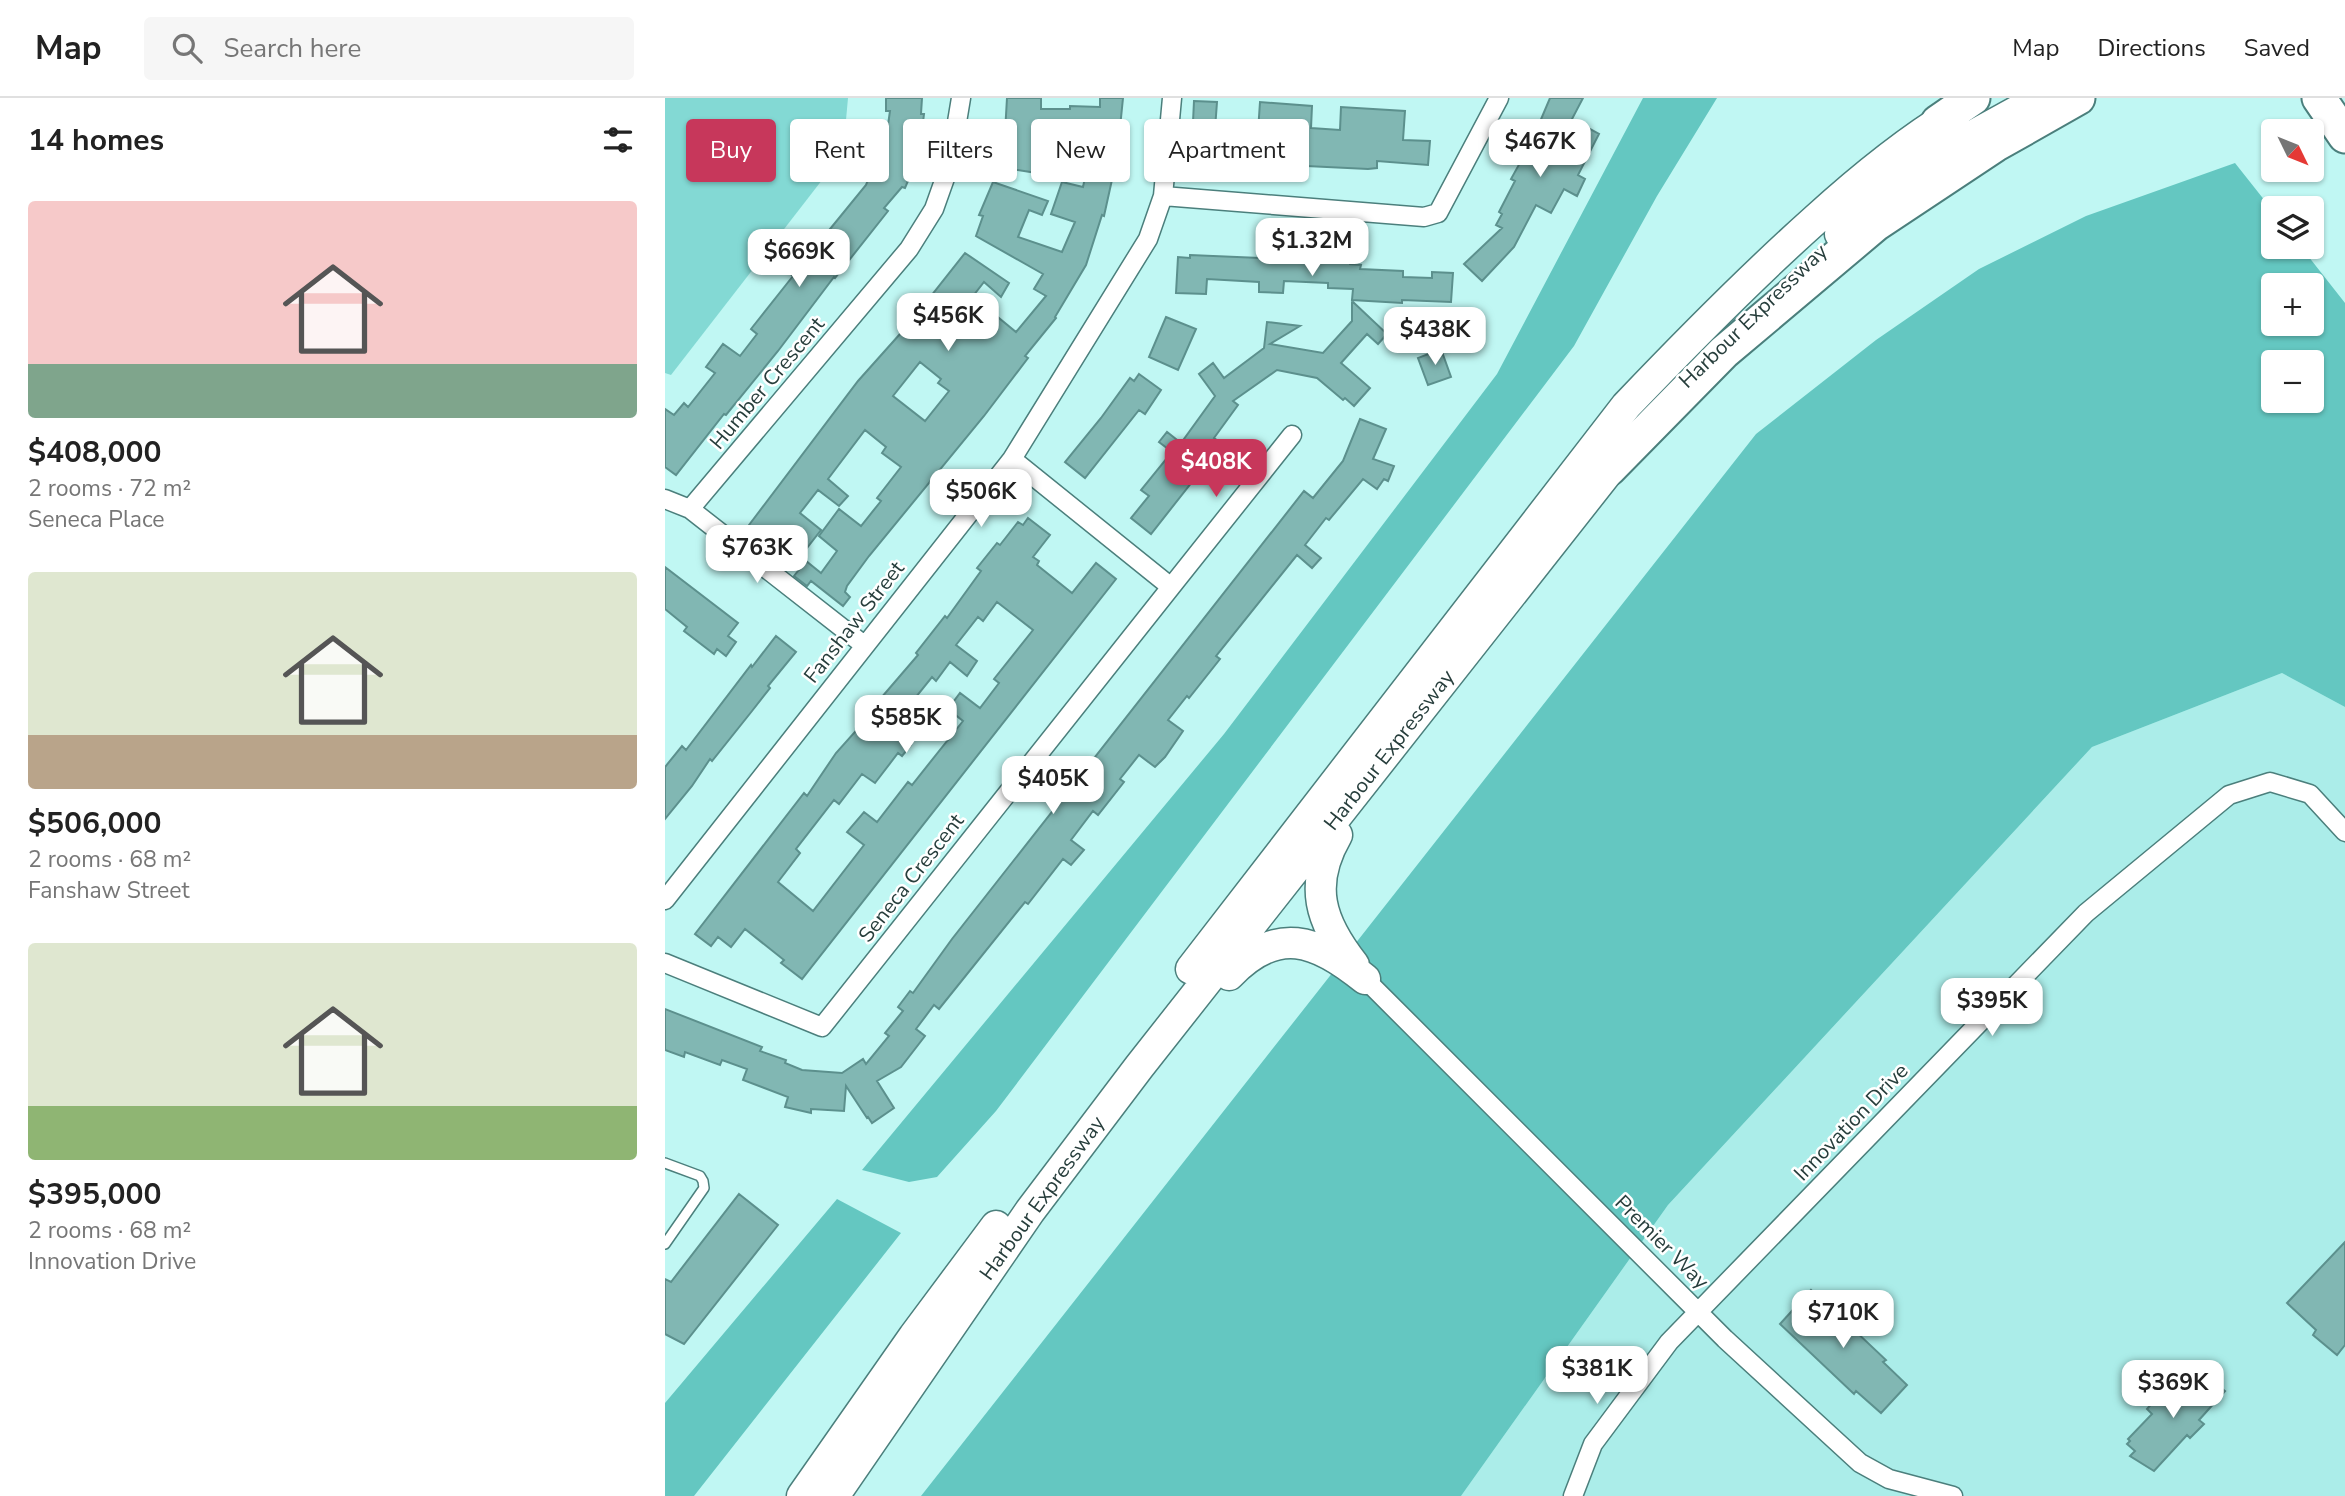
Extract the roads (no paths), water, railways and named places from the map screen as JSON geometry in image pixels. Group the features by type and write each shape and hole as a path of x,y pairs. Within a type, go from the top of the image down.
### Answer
{"highway":[{"path":"1938,122 1975,98"},
{"path":"1609,469 1724,352 1876,224 1995,145 2078,98"},
{"path":"2319,98 2345,136"},
{"path":"2342,98 2345,105"}],"main road":[{"name":"Harbour Expressway","path":"834,1496 1030,1211 1609,469 1680,385 1776,287 1873,205 1956,145 2041,98"},
{"name":"Harbour Expressway","path":"802,1496 914,1336 1074,1120 1626,406 1704,323 1788,244 1868,172 1938,122"},
{"path":"1365,979 1335,941 1327,923 1320,895 1321,872 1328,852 1401,735"},
{"path":"1139,1068 1243,961 1258,950 1287,943 1309,944 1343,961 1365,979"},
{"path":"787,1496 870,1401"}],"street":[{"name":"Humber Crescent","path":"690,509 909,249 934,209 950,164 961,98"},
{"name":"Fanshaw Street","path":"665,900 1012,459 1148,239 1163,196 1172,98"},
{"path":"1163,196 1424,217 1438,213 1499,98"},
{"path":"1012,459 1171,587 1292,435"},
{"path":"665,499 690,509 864,645"},
{"name":"Seneca Crescent","path":"665,963 822,1027 1171,587"},
{"name":"Innovation Drive","path":"1573,1496 1593,1444 1669,1342 2085,913 2229,795 2270,782 2309,794 2345,832"},
{"name":"Premier Way","path":"1365,979 1699,1312 1860,1464 1889,1479 1953,1496"}],"lane":[{"path":"665,1163 700,1176 704,1188 665,1244"}]}
